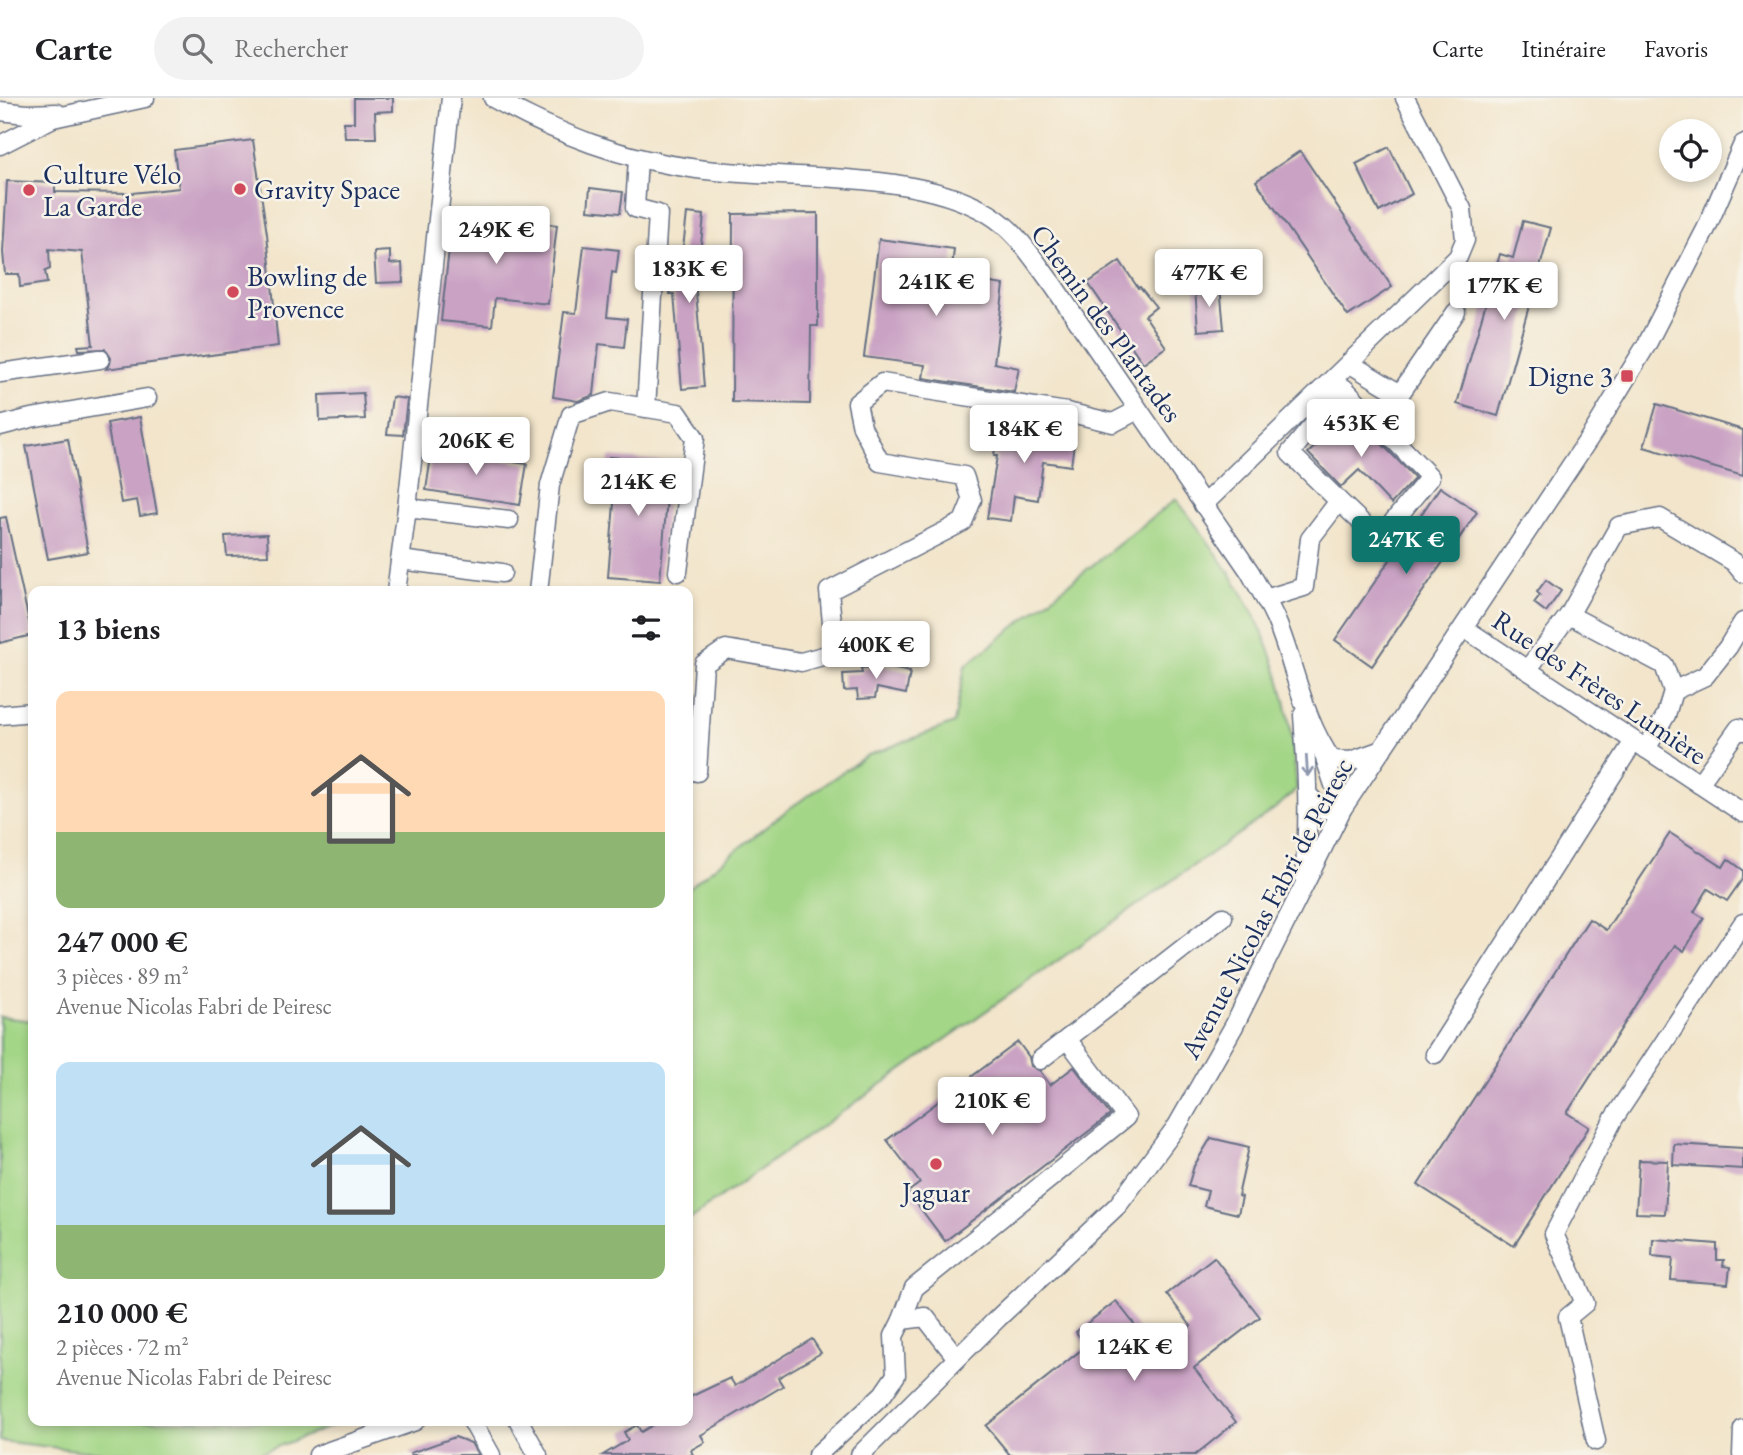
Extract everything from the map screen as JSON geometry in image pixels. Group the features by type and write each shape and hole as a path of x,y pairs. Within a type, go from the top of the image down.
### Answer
{"street":[{"path":"0,145 54,118 145,98"},
{"path":"397,586 451,98"},
{"name":"Chemin des Plantades","path":"493,98 540,124 588,144 638,158 698,169 871,182 929,191 941,193 990,215 1021,243 1250,572 1278,623 1302,698"},
{"path":"1203,505 1458,257 1465,240 1462,209 1405,98"},
{"path":"0,111 26,114 74,113"},
{"name":"Avenue Nicolas Fabri de Peiresc","path":"860,1455 1118,1205 1177,1126 1234,1026 1342,809 1594,431 1647,344 1706,229 1743,144"},
{"path":"638,158 635,208 658,214 646,408"},
{"path":"1349,363 1400,394 1456,312"},
{"path":"0,373 100,359"},
{"path":"697,772 704,664 726,649 801,662 830,654 841,641 832,623 829,591 963,522 968,511 972,500 964,476 880,462 862,427 858,402 882,383 1067,412 1113,423 1138,410"},
{"path":"1344,388 1430,477 1379,539 1339,501 1290,453 1344,388"},
{"path":"0,426 147,398"},
{"path":"539,586 550,485 570,415 610,402 678,414 695,438 678,572"},
{"path":"1265,599 1304,587 1310,539 1339,501"},
{"path":"407,508 509,520"},
{"path":"1527,670 1569,615 1619,526 1660,518 1734,562 1743,573"},
{"path":"400,560 502,573"},
{"path":"1435,1055 1640,745 1666,715 1672,691 1664,665 1569,615"},
{"path":"1672,691 1706,676 1728,648 1743,622"},
{"name":"Rue des Frères Lumière","path":"1464,628 1743,813"},
{"path":"1302,698 1342,809 1322,808 1309,796"},
{"path":"1302,698 1309,796 1309,837 1303,888"},
{"path":"0,715 28,712"},
{"path":"1699,784 1739,728 1743,731"},
{"path":"1319,742 1332,760 1352,761 1382,750"},
{"path":"1040,1060 1223,917"},
{"path":"1596,1441 1568,1317 1585,1303 1554,1234 1614,1118 1743,923"},
{"path":"817,1455 883,1394 896,1375 894,1336 914,1288 1126,1117 1068,1039"},
{"path":"902,1320 925,1317 957,1359"},
{"path":"318,1455 401,1426"},
{"path":"475,1426 491,1455"},
{"path":"522,1426 538,1455"},
{"path":"1742,1455 1743,1429"}],"green space":[{"path":"1176,499 1231,574 1271,653 1288,715 1297,789 1277,807 693,1216 693,884 790,808 866,756 954,723 965,666"},
{"path":"0,1017 28,1020 28,1426 333,1426 255,1455 84,1451 0,1441"}],"building":[{"path":"354,98 393,98 393,111 375,112 376,138 345,138 344,122 354,122"},
{"path":"253,140 267,234 278,346 106,369 111,358 105,349 79,350 78,346 93,345 82,252 49,249 50,269 45,271 47,283 20,287 19,274 5,274 3,252 7,181 55,183 55,192 132,193 179,188 174,150"},
{"path":"1389,147 1412,194 1379,212 1356,164"},
{"path":"1300,151 1392,287 1348,316 1256,181"},
{"path":"590,188 623,192 620,213 588,210"},
{"path":"453,213 557,225 548,304 495,298 492,326 441,321"},
{"path":"687,213 704,215 696,292 704,387 682,389 674,294 670,294 673,275 680,275"},
{"path":"818,213 818,326 811,326 810,404 732,402 733,214"},
{"path":"1523,221 1551,228 1498,416 1457,404 1500,254 1513,258"},
{"path":"879,239 954,249 951,277 1004,285 994,363 1019,368 1014,392 923,378 925,365 864,357"},
{"path":"584,246 619,250 616,273 612,272 607,317 627,319 624,347 599,344 594,395 578,401 553,397 564,312 576,313"},
{"path":"390,251 390,264 402,263 403,282 376,283 374,252"},
{"path":"1120,261 1138,288 1140,287 1156,307 1145,316 1166,347 1143,363 1088,283"},
{"path":"1220,286 1224,329 1198,331 1195,288"},
{"path":"363,393 365,419 320,421 319,395"},
{"path":"392,397 407,399 403,435 387,434"},
{"path":"1657,404 1743,430 1743,476 1644,447"},
{"path":"1352,413 1415,478 1391,504 1359,470 1341,487 1308,453"},
{"path":"140,417 157,513 140,516 137,500 121,503 107,423"},
{"path":"998,424 1075,435 1071,466 1043,462 1038,500 1014,496 1011,521 987,518 997,456 994,456"},
{"path":"68,439 88,552 48,559 26,446"},
{"path":"432,450 527,464 520,505 426,490"},
{"path":"609,457 670,462 660,581 608,577 616,479 607,479"},
{"path":"1440,487 1477,512 1372,666 1335,640"},
{"path":"6,517 28,617 28,636 0,643 0,518"},
{"path":"267,534 268,555 227,556 225,536"},
{"path":"1546,580 1561,591 1546,612 1534,603 1540,595 1537,592"},
{"path":"882,666 910,672 906,694 877,688 875,698 858,699 857,690 844,691 843,674 862,673 861,668"},
{"path":"1670,833 1723,867 1728,859 1743,870 1743,878 1727,901 1708,889 1694,912 1704,918 1684,951 1675,945 1567,1113 1589,1127 1514,1246 1418,1185 1589,919 1606,930"},
{"path":"1018,1042 1029,1057 1031,1066 1040,1071 1050,1085 1074,1067 1110,1115 945,1241 908,1192 920,1183 887,1140"},
{"path":"1211,1138 1249,1147 1238,1196 1242,1197 1238,1214 1204,1206 1208,1191 1188,1186 1194,1166"},
{"path":"1674,1144 1743,1148 1743,1169 1673,1165"},
{"path":"1639,1160 1668,1161 1665,1214 1636,1213"},
{"path":"1653,1239 1717,1244 1717,1260 1724,1260 1723,1266 1730,1267 1728,1284 1671,1280 1673,1258 1652,1256"},
{"path":"1214,1257 1260,1317 1194,1368 1236,1422 1195,1455 1010,1455 986,1426 1086,1346 1076,1332 1116,1301 1157,1353 1191,1326 1167,1294"},
{"path":"812,1339 821,1353 778,1378 783,1386 701,1435 705,1442 691,1450 693,1455 603,1455 628,1440 624,1432 635,1426 641,1432 651,1426 693,1426 693,1396 730,1378 735,1386"},
{"path":"455,1437 471,1443 478,1455 410,1453"}],"place":[{"name":"Gravity Space","path":"240,189"},
{"name":"Culture Vélo La Garde","path":"29,190"},
{"name":"Bowling de Provence","path":"233,292"},
{"name":"Digne 3","path":"1627,376"},
{"name":"Jaguar","path":"936,1164"}]}
